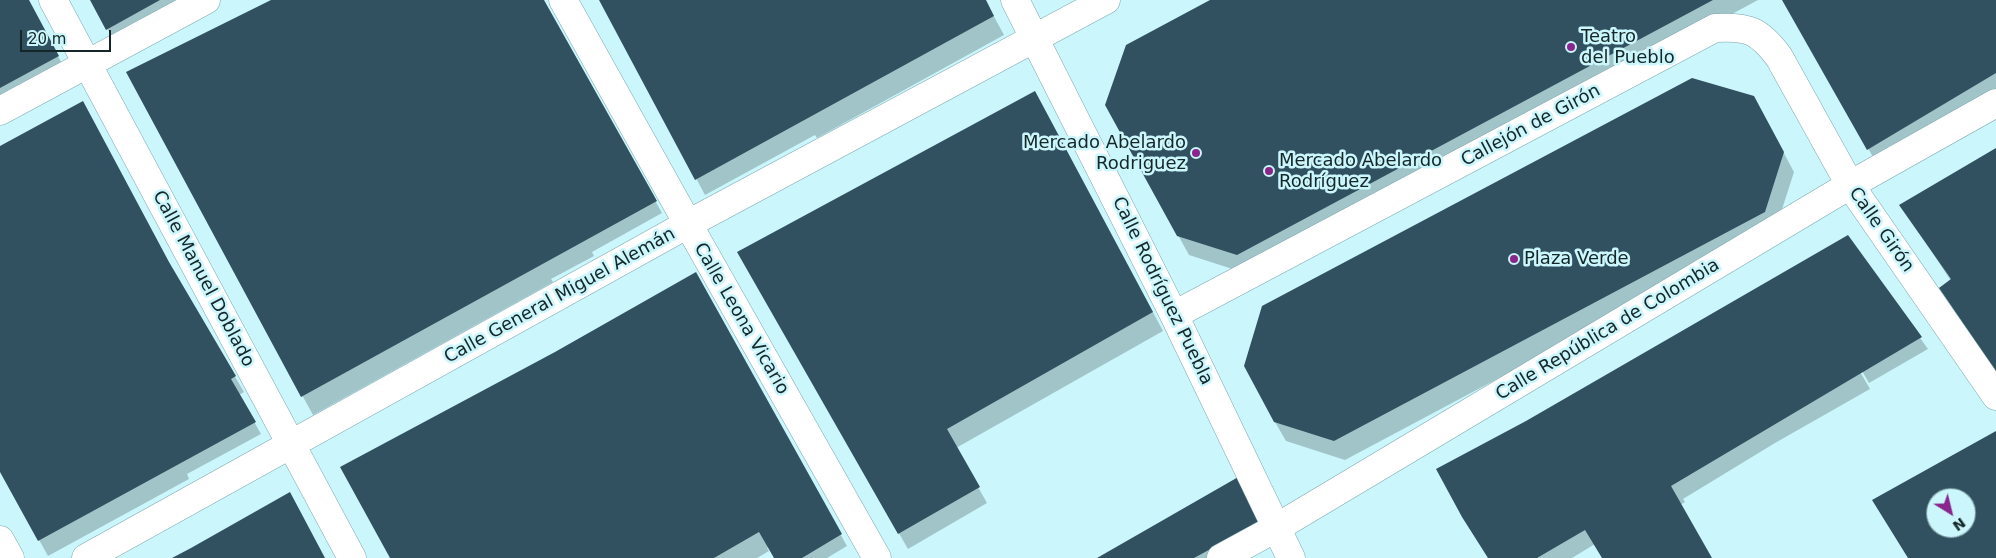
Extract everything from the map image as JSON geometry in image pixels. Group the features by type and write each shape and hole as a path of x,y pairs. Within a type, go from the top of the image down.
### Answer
{"street":[{"name":"Calle Manuel Doblado","path":"53,0 352,558"},
{"path":"0,111 206,0"},
{"name":"Calle Leona Vicario","path":"563,0 878,558"},
{"name":"Calle Rodríguez Puebla","path":"1015,0 1174,314 1291,558"},
{"name":"Calle General Miguel Alemán","path":"86,558 291,446 688,224 1106,0"},
{"name":"Callejón de Girón","path":"1174,314 1715,28 1734,27 1753,30 1767,41 1779,57"},
{"name":"Calle Girón","path":"1779,57 1850,186 1996,396"},
{"name":"Calle República de Colombia","path":"1221,558 1276,528 1850,186 1996,103"},
{"path":"0,540 10,558"}],"building":[{"path":"0,0 29,0 59,56 0,88"},
{"path":"90,0 160,0 106,30"},
{"path":"271,0 544,0 657,201 301,397 126,72"},
{"path":"599,0 986,0 994,16 695,180"},
{"name":"Mercado Abelardo Rodríguez","path":"1210,0 1713,0 1237,255 1177,236 1105,105 1126,45"},
{"path":"1782,0 1996,0 1996,73 1867,150"},
{"name":"Plaza Verde","path":"1692,78 1754,96 1784,152 1765,212 1334,441 1274,422 1244,366 1262,306"},
{"path":"1035,91 1153,312 947,429 980,487 898,534 737,252"},
{"path":"83,101 169,262 236,376 231,379 256,422 38,541 0,472 0,146"},
{"path":"1996,148 1996,372 1939,288 1951,279 1899,205"},
{"path":"1848,235 1922,337 1671,486 1712,558 1602,558 1585,530 1537,558 1488,558 1462,517 1436,469 1526,421"},
{"path":"696,272 842,534 802,558 774,558 759,532 714,558 390,558 340,467 555,352"},
{"path":"1996,431 1996,558 1908,558 1872,500"},
{"path":"1240,476 1264,520 1194,558 1097,558"},
{"path":"290,492 325,558 172,558 191,548"}],"place":[{"name":"Teatro del Pueblo","path":"1571,47"},
{"name":"Mercado Abelardo Rodriguez","path":"1196,153"},
{"name":"Mercado Abelardo Rodríguez","path":"1269,171"},
{"name":"Plaza Verde","path":"1514,259"}]}
